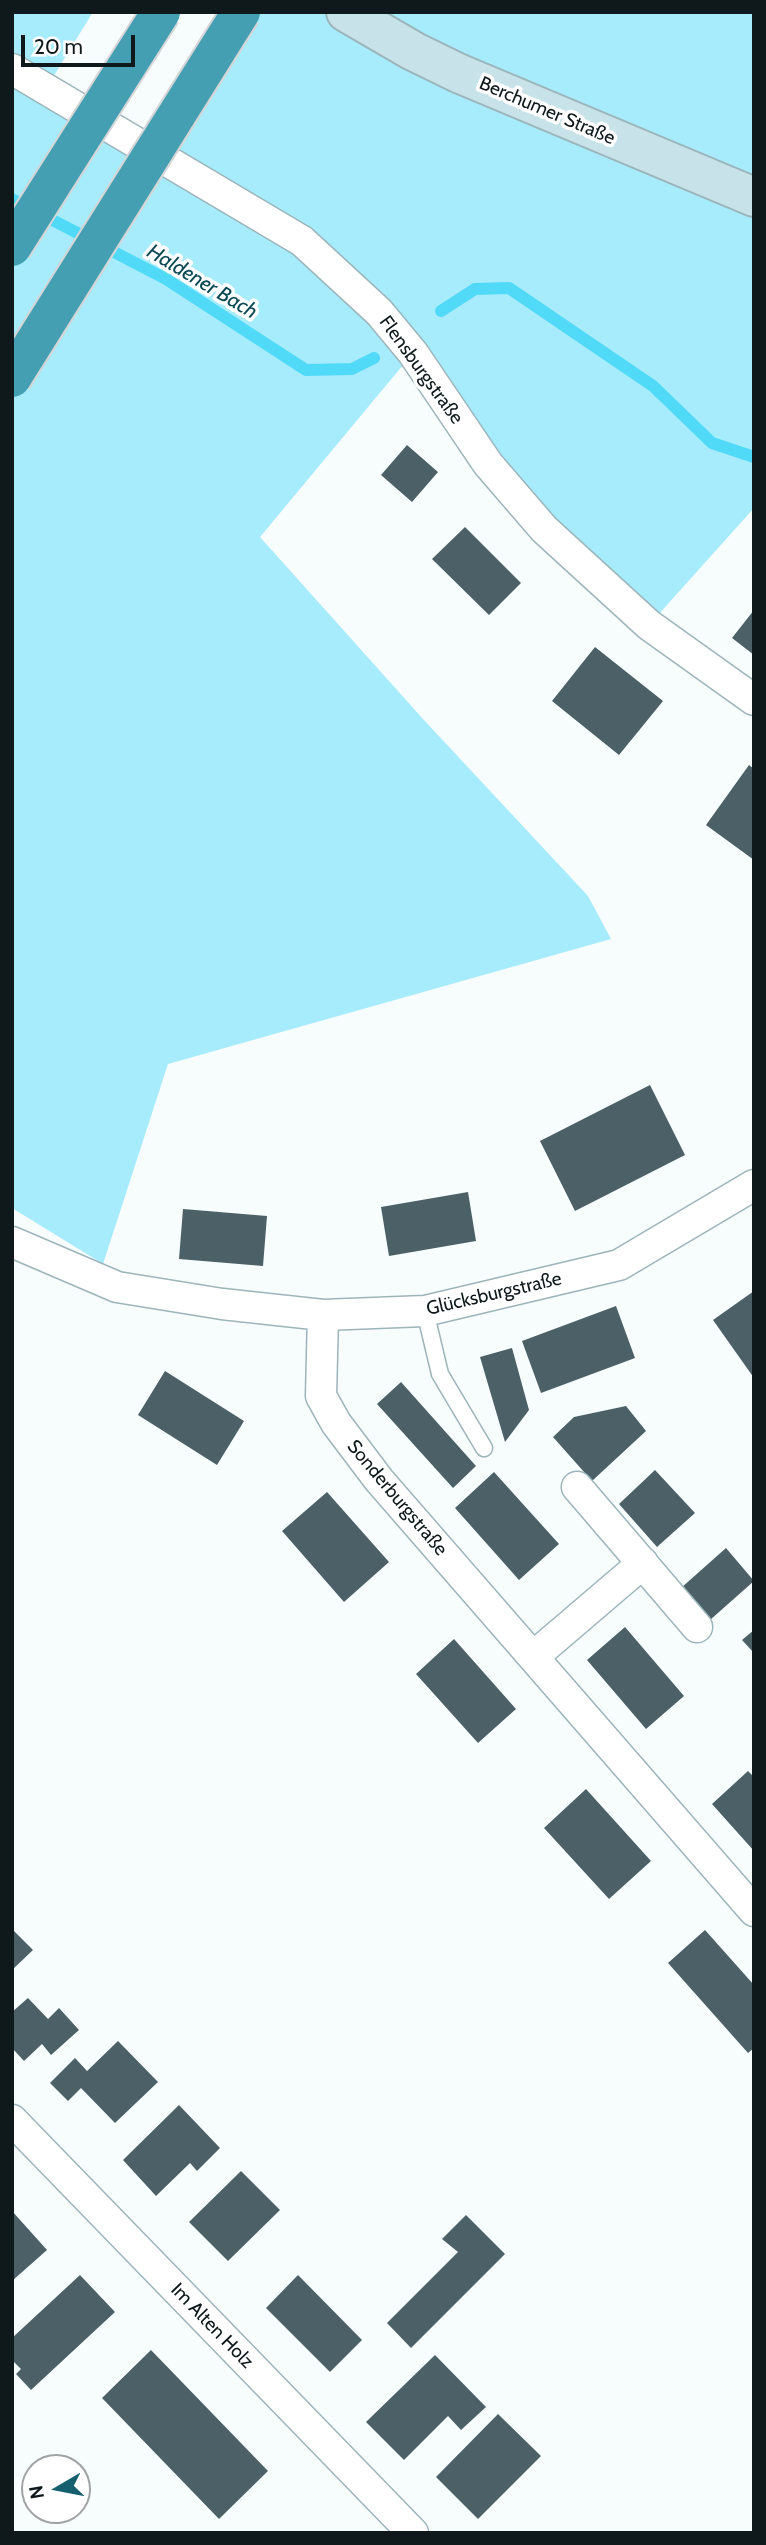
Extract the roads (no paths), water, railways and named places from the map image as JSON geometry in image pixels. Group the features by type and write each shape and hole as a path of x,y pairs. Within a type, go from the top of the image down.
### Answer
{"highway":[{"path":"12,247 161,12"},
{"path":"12,377 241,12"}],"main road":[{"name":"Berchumer Straße","path":"346,12 413,51 458,73 754,197"}],"street":[{"name":"Flensburgstraße","path":"12,69 302,242 388,322 413,353 488,464 544,529 649,625 754,700"},
{"name":"Glücksburgstraße","path":"12,1242 117,1287 222,1304 323,1315 425,1311 619,1265 751,1194"},
{"name":"Sonderburgstraße","path":"323,1315 321,1396 336,1423 379,1480 754,1911"},
{"path":"578,1487 697,1627"},
{"path":"533,1657 643,1563"},
{"name":"Im Alten Holz","path":"12,2120 413,2533"}],"lane":[{"path":"425,1311 440,1374 484,1448"}],"waterway":[{"name":"Haldener Bach","path":"12,199 166,279 306,370 352,369 374,358"},
{"name":"Haldener Bach","path":"441,311 475,289 509,288 653,386 712,443 754,457"}]}
